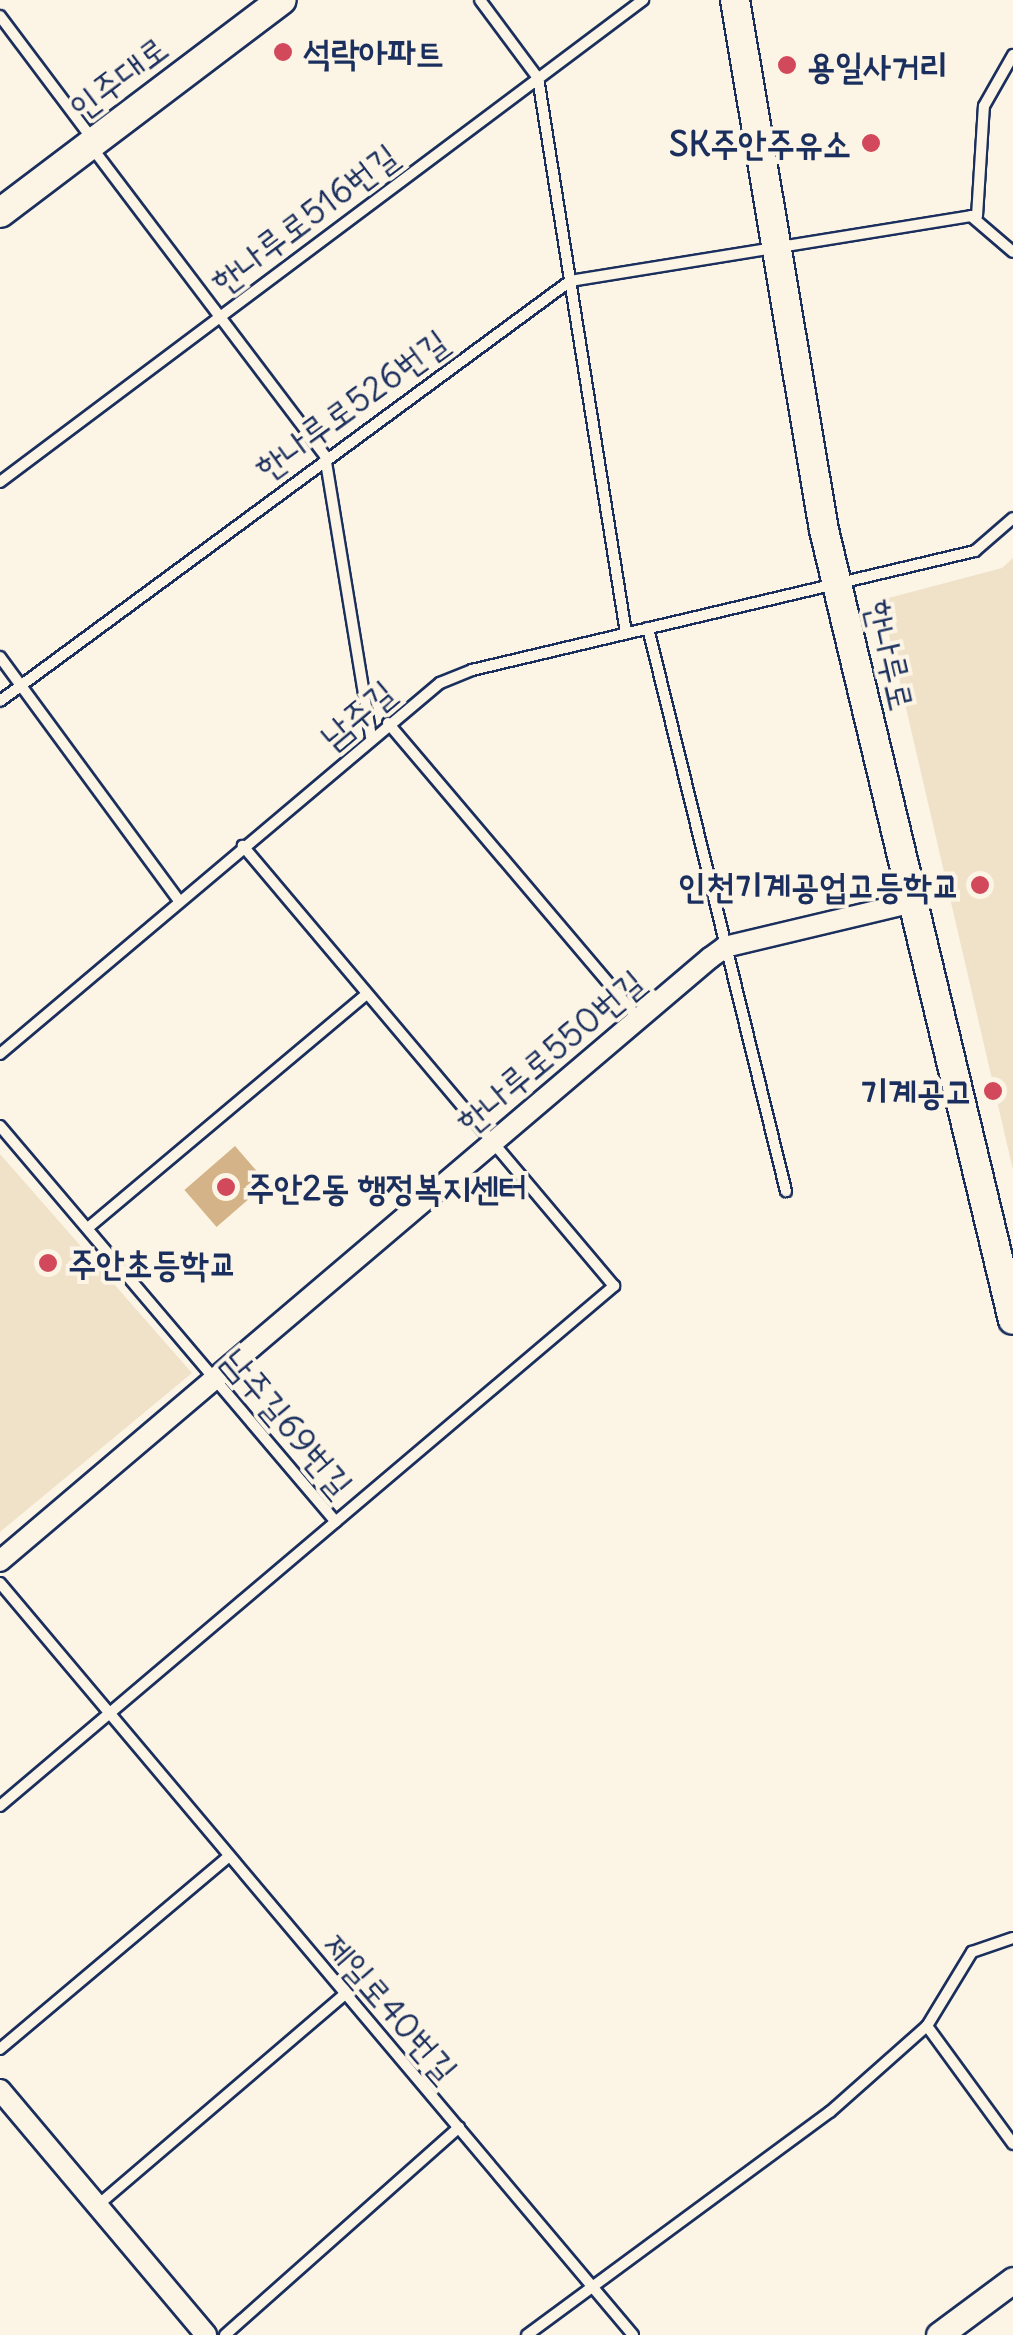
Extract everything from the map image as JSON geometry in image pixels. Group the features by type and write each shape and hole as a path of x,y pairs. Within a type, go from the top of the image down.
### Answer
{"main road":[{"name":"인주대로","path":"0,213 282,0"},
{"name":"한나루로","path":"735,0 836,584 910,903 1009,1288 1013,1320"}],"street":[{"name":"한나루로550번길","path":"0,1561 725,947 910,903"},
{"path":"0,2090 206,2335"},
{"path":"939,2335 1013,2280"}],"lane":[{"path":"480,0 538,78 626,634"},
{"name":"한나루로516번길","path":"0,482 643,0"},
{"path":"0,16 325,456 372,737"},
{"path":"1013,55 984,106 977,216 1013,252"},
{"name":"한나루로526번길","path":"0,701 325,456 570,280 977,216"},
{"name":"남주길","path":"0,1054 440,683 472,670 975,551 1013,518"},
{"path":"648,628 786,1191"},
{"path":"0,657 180,900"},
{"path":"388,723 638,1019"},
{"path":"244,846 364,996 491,1144"},
{"path":"89,1228 364,996"},
{"name":"남주길69번길","path":"0,1126 336,1522 614,1286 491,1144"},
{"path":"0,1806 336,1522"},
{"name":"제일로40번길","path":"0,1583 343,1996 592,2281 633,2335"},
{"path":"0,2049 228,1857"},
{"path":"526,2335 592,2281 830,2112 927,2026 972,1952 1013,1938"},
{"path":"97,2205 343,1996"},
{"path":"927,2026 1013,2144"},
{"path":"225,2335 458,2127"}],"shaded area":[{"name":"인천기계공업고등학교","path":"1013,558 1013,1170 881,600 1002,568"},
{"name":"주안초등학교","path":"0,1154 192,1373 0,1532"}],"building":[{"name":"주안2동 행정복지센터","path":"235,1146 267,1183 217,1227 184,1190"}],"place":[{"name":"석락아파트","path":"283,52"},
{"name":"용일사거리","path":"787,65"},
{"name":"SK주안주유소","path":"871,143"},
{"name":"인천기계공업고등학교","path":"980,885"},
{"name":"기계공고","path":"993,1091"},
{"name":"주안2동 행정복지센터","path":"226,1187"},
{"name":"주안초등학교","path":"48,1263"}]}
